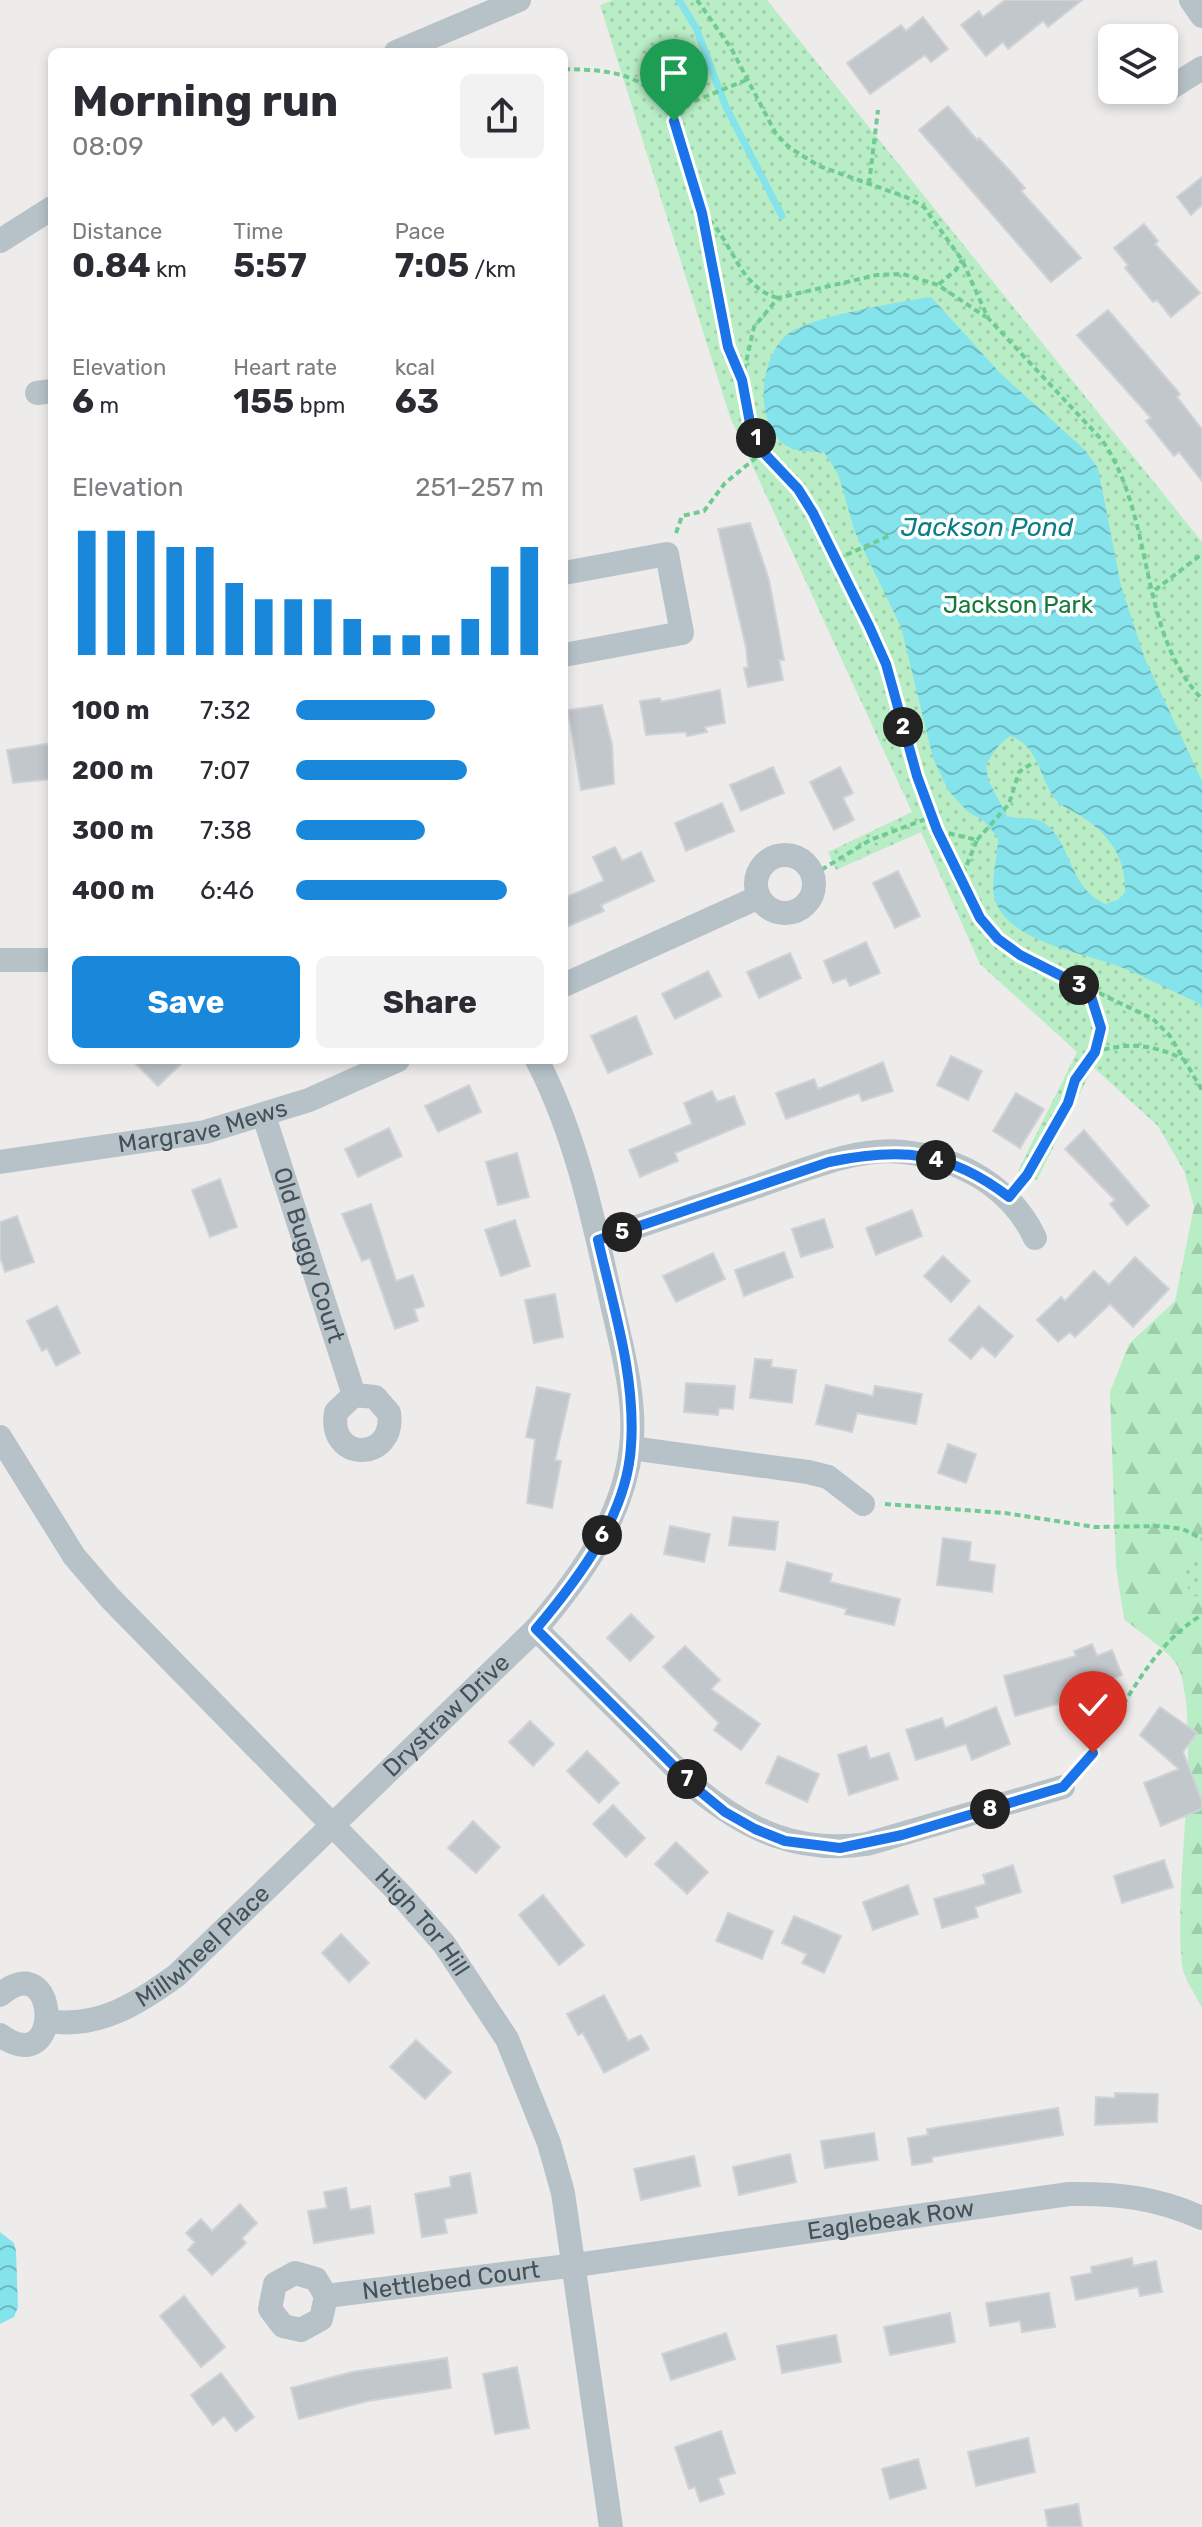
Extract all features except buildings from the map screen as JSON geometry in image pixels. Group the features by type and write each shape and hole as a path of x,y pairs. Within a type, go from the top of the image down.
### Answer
{"street":[{"path":"405,48 519,0"},
{"path":"1191,0 1202,16"},
{"path":"1178,83 1202,68"},
{"path":"0,241 48,211"},
{"path":"568,572 667,554 682,633 568,654"},
{"path":"774,858 798,858 813,875 811,896 794,912 779,913 767,907 759,897 758,874 774,858"},
{"path":"568,983 759,897"},
{"path":"0,960 48,960"},
{"name":"Margrave Mews","path":"0,1162 205,1132 264,1116 388,1064"},
{"name":"Drystraw Drive","path":"333,1827 536,1629 573,1585 611,1517 631,1448 623,1349 598,1240 568,1134 539,1064"},
{"name":"Old Buggy Court","path":"264,1116 354,1395"},
{"path":"598,1240 829,1162 867,1154 902,1152 932,1158 991,1183 1023,1213 1035,1238"},
{"name":"High Tor Hill","path":"0,1437 40,1506 83,1566 444,1944 507,2039 549,2143 576,2265 611,2527"},
{"path":"631,1448 808,1472 828,1477 863,1504"},
{"path":"536,1629 697,1789 725,1812 785,1841 840,1848 867,1844 1063,1787"},
{"name":"Millwheel Place","path":"49,2021 72,2025 121,2011 148,1996 217,1940 333,1827"},
{"path":"0,1995 8,1988 22,1985 33,1988 48,2005 49,2021 43,2034 31,2042 19,2044 0,2035"},
{"name":"Eaglebeak Row","path":"576,2265 1069,2194 1138,2197 1171,2204 1202,2218"},
{"name":"Nettlebed Court","path":"326,2296 576,2265"}],"path":[{"path":"697,0 731,48 776,134 790,148 819,166 924,207 962,260 988,318"},
{"path":"568,69 616,72 656,92 690,103"},
{"path":"674,121 690,103 746,80"},
{"path":"656,92 674,121 702,213 728,347 742,380 750,423 763,452 798,489 837,559 886,664 931,817 980,918 998,939 1020,955 1153,1019 1170,1036 1202,1090"},
{"path":"869,184 878,110"},
{"path":"702,213 722,232 752,284 765,294 778,298 877,275 915,276 938,285 988,318 1102,440 1117,461 1130,494 1162,630 1173,659 1202,699"},
{"path":"938,285 956,270 962,260"},
{"path":"742,380 754,327 778,298"},
{"path":"667,554 682,516 704,511 725,483 763,452"},
{"path":"837,559 891,535"},
{"path":"1155,590 1202,554"},
{"path":"961,879 977,840 1009,804 1019,772 1031,764"},
{"path":"813,875 870,840 931,817"},
{"path":"937,830 977,840"},
{"path":"1009,1197 1027,1175 1068,1103 1075,1080 1095,1052 1101,1028 1089,990"},
{"path":"1095,1052 1139,1045 1162,1049 1184,1060"},
{"path":"863,1504 1005,1513 1095,1527 1160,1526 1183,1529 1202,1539"},
{"path":"1063,1787 1093,1753 1146,1671 1189,1622 1202,1615"}],"green space":[{"name":"Jackson Park","path":"613,0 767,0 1202,542 1202,1202 1158,1126 1093,1067 1037,1180 1018,1171 1077,1052 980,964 921,832 836,870 828,852 912,812 730,417 600,5"},
{"path":"1202,1050 1202,2008 1183,1969 1180,1931 1188,1770 1185,1697 1179,1668 1174,1661 1124,1619 1116,1567 1110,1392 1129,1344 1175,1301 1194,1207 1177,1144"},
{"path":"1202,1557 1202,1594 1192,1598 1179,1567"}],"water":[{"name":"Jackson Pond","path":"931,297 1001,374 1085,450 1098,468 1121,586 1145,659 1202,781 1202,1009 1199,1003 1132,972 1031,936 1005,917 994,898 993,889 998,838 984,821 967,811 948,790 933,758 901,627 855,532 838,474 824,452 793,449 779,440 770,427 765,410 766,372 772,354 794,330 823,319","holes":["1010,736 1020,740 1033,754 1055,799 1091,823 1114,848 1125,880 1125,892 1118,900 1105,904 1084,887 1060,842 1044,823 1007,816 988,780 986,764 999,745"]},
{"path":"0,2232 14,2243 16,2251 18,2307 14,2317 0,2324"}],"waterway":[{"path":"679,0 696,28 726,107 782,216"}],"route":[{"path":"674,121 702,213 721,317 728,347 742,380 750,423 763,452 798,489 813,513 869,626 886,664 931,817 980,918 998,939 1020,955 1089,990 1099,1013 1101,1028 1095,1052 1075,1080 1068,1103 1027,1175 1009,1197 991,1183 932,1158 902,1152 867,1154 829,1162 598,1240 623,1349 631,1448 611,1517 595,1549 573,1585 536,1629 697,1789 725,1812 785,1841 840,1848 902,1835 1063,1787 1093,1753"}]}
